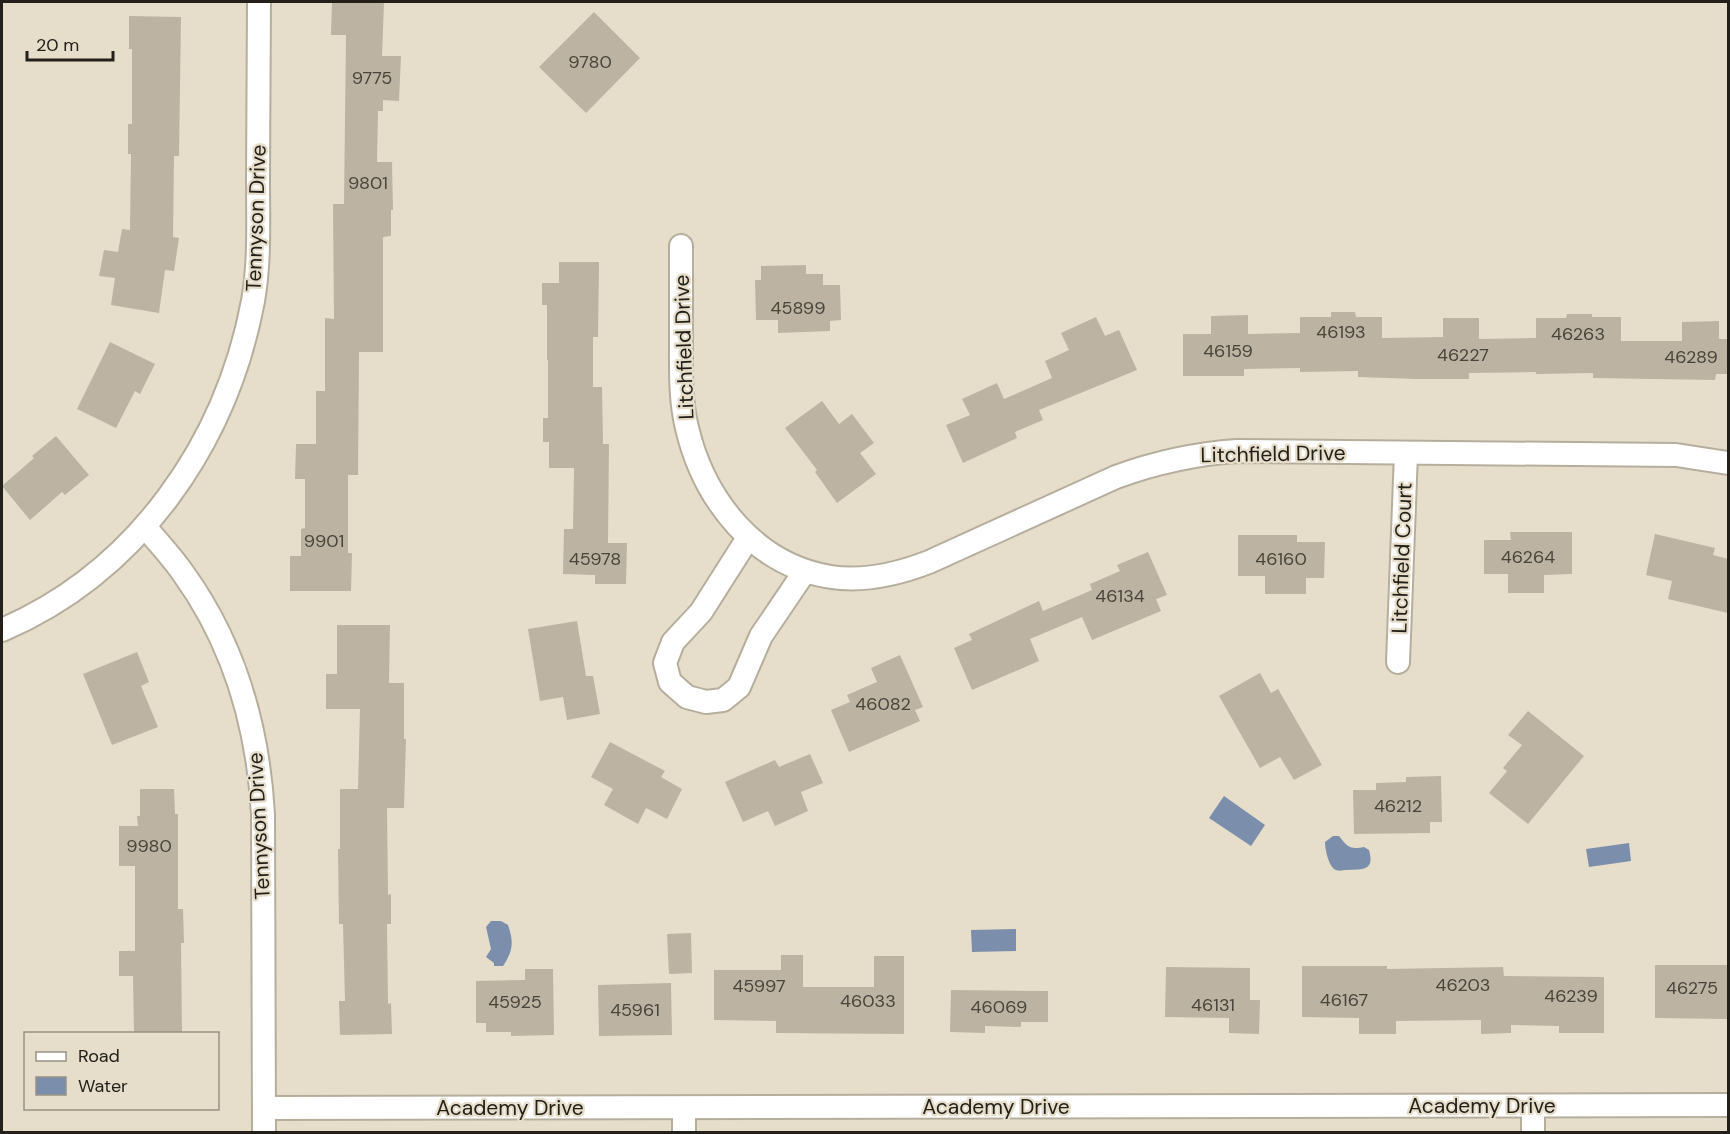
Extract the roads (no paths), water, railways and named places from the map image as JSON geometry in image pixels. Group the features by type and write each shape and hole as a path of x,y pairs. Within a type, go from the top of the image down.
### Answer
{"street":[{"name":"Tennyson Drive","path":"259,2 258,242 253,300 238,365 218,416 197,454 145,527 183,573 215,624 239,680 255,738 263,814 264,1132"},
{"name":"Litchfield Drive","path":"681,246 681,382 687,426 694,453 708,486 726,514 748,538 772,555 805,571 832,577 859,578 907,571 1116,477 1175,458 1237,451 1676,455 1728,463"},
{"name":"Litchfield Court","path":"1398,662 1406,453"},
{"path":"2,630 53,604 91,578 117,556 145,527"},
{"path":"748,538 701,612 673,642 665,663 670,682 687,697 706,702 723,700 739,687 761,636 805,571"},
{"name":"Academy Drive","path":"264,1108 1728,1105"},
{"path":"1533,1106 1533,1132"},
{"path":"684,1108 684,1132"}],"water":[{"path":"1224,796 1265,825 1251,846 1209,818"},
{"path":"1333,836 1339,836 1346,845 1364,847 1369,850 1369,865 1358,869 1339,871 1334,869 1326,852 1325,842"},
{"path":"1629,843 1631,861 1589,867 1586,849"},
{"path":"491,921 501,921 508,925 510,931 512,946 503,966 494,966 494,963 486,957 491,949 486,927"},
{"path":"1016,929 1016,951 972,952 971,930"}]}
